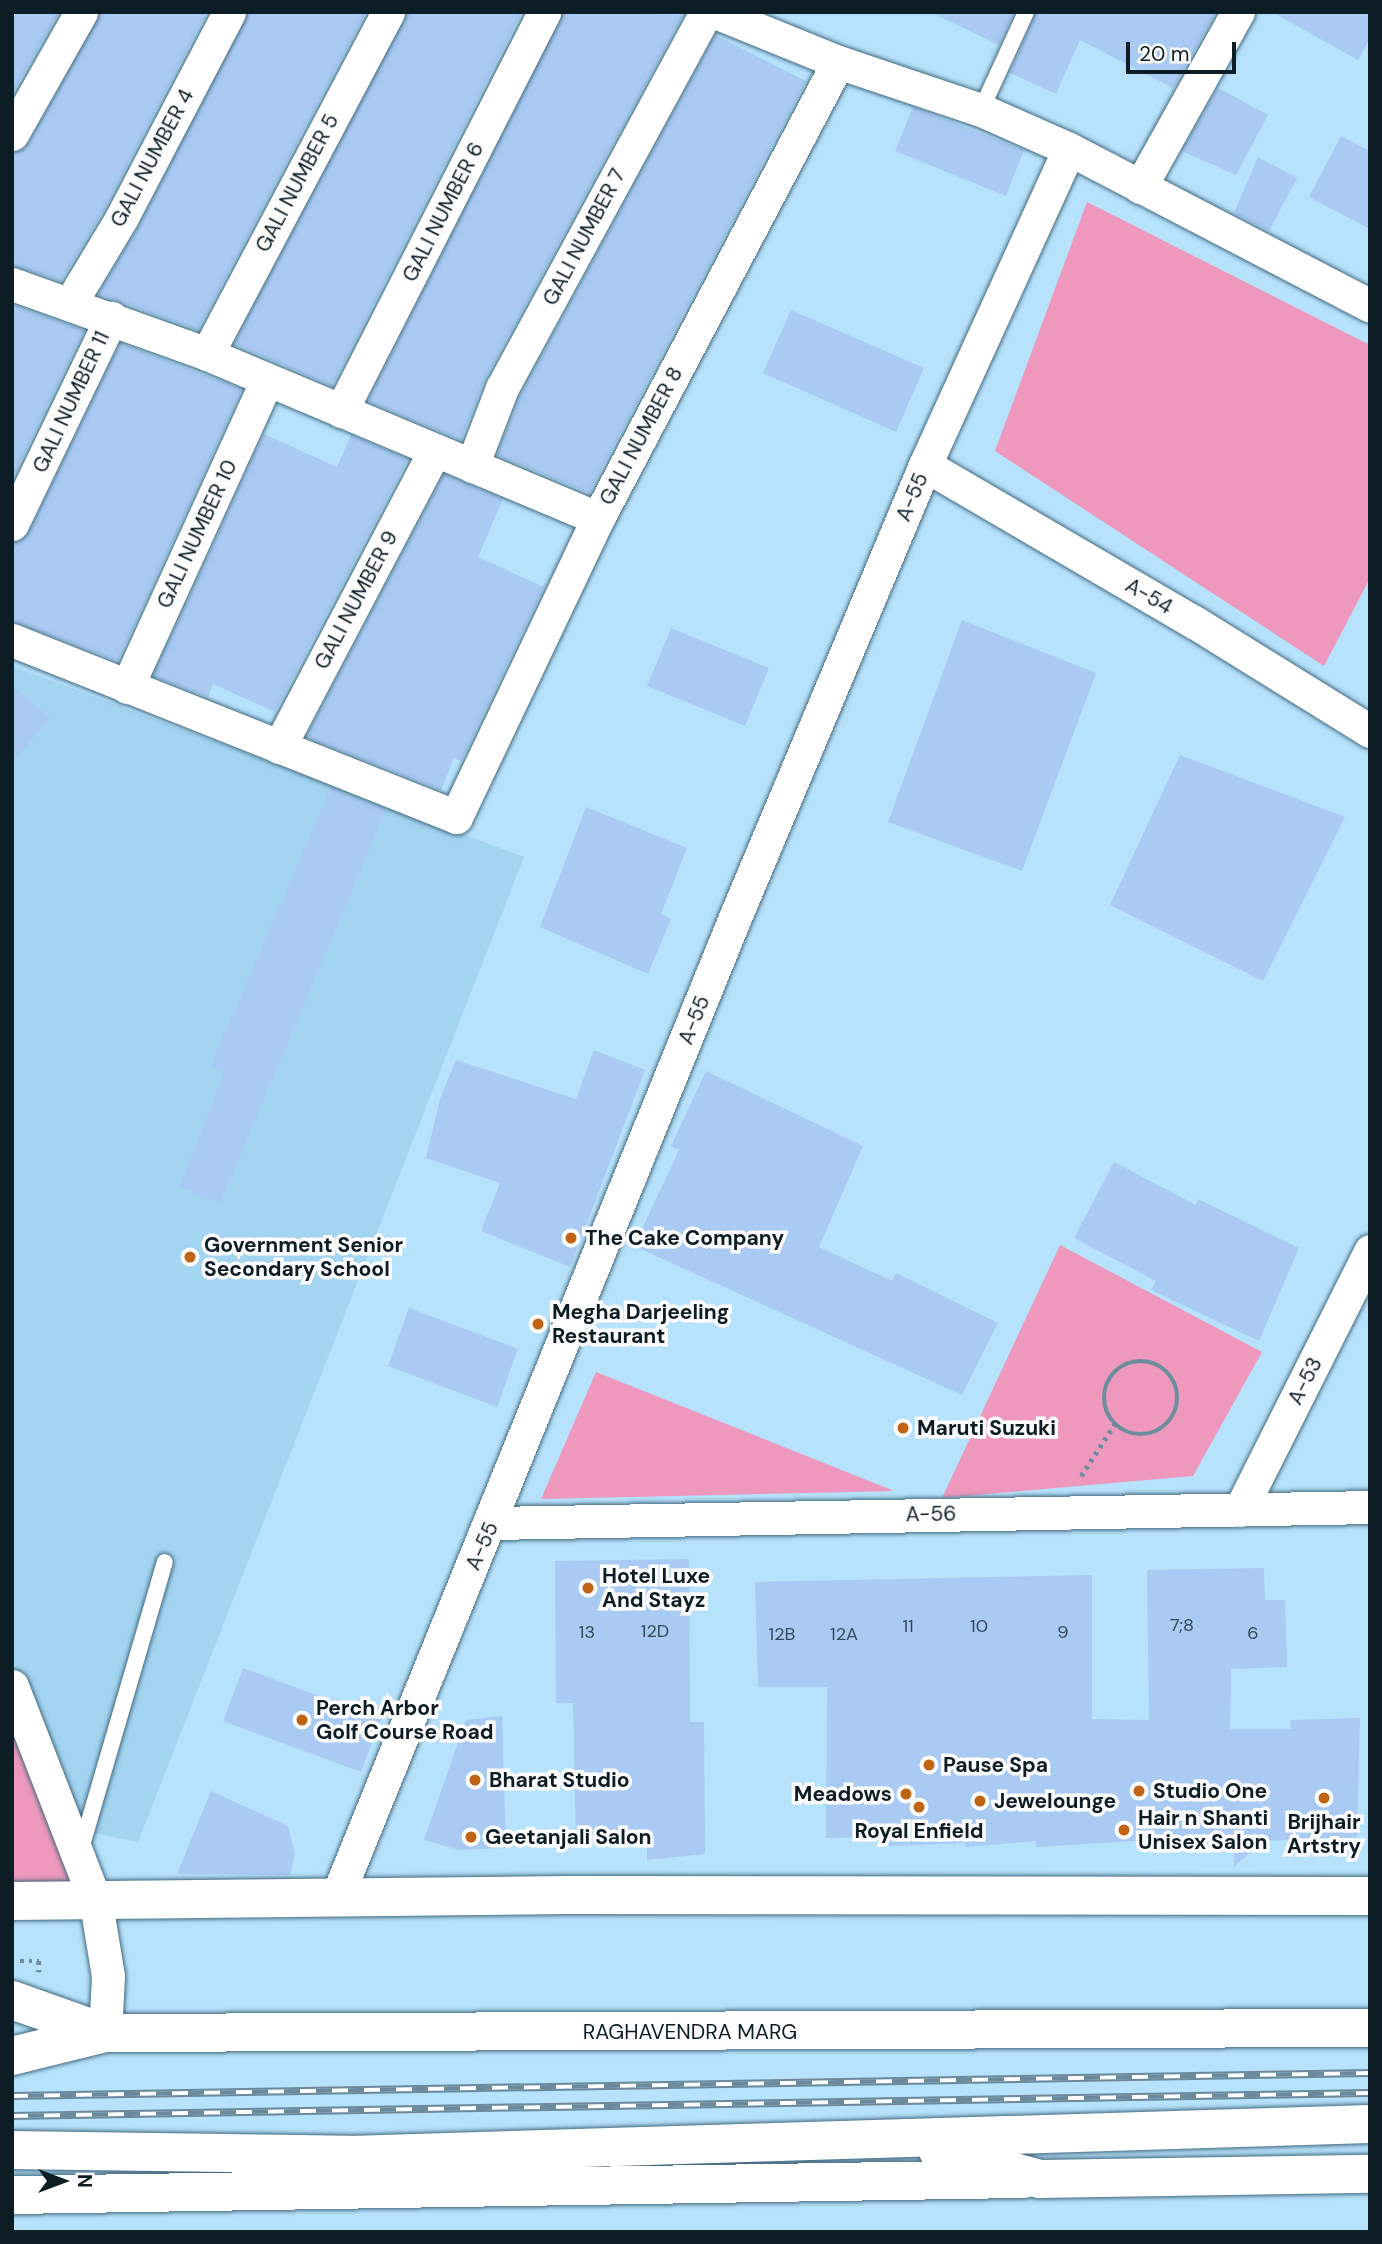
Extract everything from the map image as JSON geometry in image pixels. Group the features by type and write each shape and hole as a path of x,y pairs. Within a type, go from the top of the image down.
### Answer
{"main road":[{"path":"12,1901 96,1903 336,1899 1370,1896"},
{"path":"12,2000 105,2034"},
{"path":"1317,2030 1370,2003"},
{"name":"RAGHAVENDRA MARG","path":"12,2056 105,2034 1370,2028"},
{"path":"12,2150 350,2155 902,2142 1370,2124"},
{"path":"902,2142 1040,2179"},
{"path":"12,2187 91,2151"},
{"path":"12,2195 1370,2174"}],"street":[{"path":"12,134 81,12"},
{"name":"GALI NUMBER 4","path":"71,302 122,218 229,12"},
{"name":"GALI NUMBER 5","path":"207,354 388,12"},
{"name":"GALI NUMBER 6","path":"341,411 544,12"},
{"name":"GALI NUMBER 7","path":"472,466 502,388 706,12"},
{"path":"715,12 838,62 981,110 1069,149 1370,306"},
{"path":"1140,187 1238,12"},
{"name":"GALI NUMBER 8","path":"279,747 456,817 597,518 838,62"},
{"name":"A-55","path":"336,1899 399,1736 492,1523 731,927 925,465 1069,149"},
{"path":"12,284 71,302 207,354 434,452 597,518"},
{"name":"GALI NUMBER 11","path":"12,524 111,318"},
{"name":"GALI NUMBER 10","path":"127,687 267,380"},
{"name":"GALI NUMBER 9","path":"279,747 434,452"},
{"name":"A-54","path":"925,465 1194,622 1370,731"},
{"path":"12,640 279,747"},
{"name":"A-53","path":"1240,1510 1370,1251"},
{"name":"A-56","path":"492,1523 1370,1507"},
{"path":"12,1686 96,1903 108,1976 105,2034"}],"lane":[{"path":"981,110 1026,12"},
{"path":"78,1858 165,1562"}],"path":[{"path":"1150,1362 1170,1374 1178,1396 1171,1421 1150,1435 1137,1436 1114,1424 1103,1401 1104,1388 1117,1368 1127,1363 1150,1362"},
{"path":"1058,1512 1114,1424"},
{"path":"12,1961 39,1961"}],"shaded area":[{"path":"1087,202 1370,345 1370,578 1324,666 995,451"},
{"name":"Government Senior Secondary School","path":"12,666 524,857 138,1842 78,1830 12,1657"},
{"path":"1060,1245 1262,1352 1193,1476 942,1498"},
{"path":"596,1372 894,1491 541,1499"},
{"path":"12,1716 78,1888 12,1882"}],"building":[{"path":"12,12 59,12 12,94"},
{"path":"100,12 207,12 105,208 61,281 12,265 12,153 29,143"},
{"path":"248,12 366,12 198,330 98,294 139,226"},
{"path":"407,12 522,12 332,386 234,344"},
{"path":"563,12 683,15 485,379 461,440 368,401"},
{"path":"930,12 1014,12 999,45"},
{"path":"1036,12 1216,12 1173,88 1080,40 1056,94 1010,73"},
{"path":"1272,12 1370,12 1370,38 1358,60"},
{"path":"715,35 806,81 589,493 497,455 520,396"},
{"path":"1218,88 1268,115 1236,175 1182,151"},
{"path":"913,107 1024,150 1006,196 895,151"},
{"path":"1341,136 1370,151 1370,229 1309,197"},
{"path":"1258,157 1297,178 1269,231 1234,213"},
{"path":"12,305 84,330 12,479"},
{"path":"791,310 924,368 896,432 763,373"},
{"path":"120,343 242,389 118,661 12,621 12,543 29,532"},
{"path":"264,434 337,467 351,435 408,459 275,712 213,684 208,697 153,676"},
{"path":"444,474 503,499 478,557 544,587 461,761 454,758 441,790 306,737"},
{"path":"962,620 1096,673 1022,871 888,822"},
{"path":"671,628 769,668 745,726 647,686"},
{"path":"12,685 50,718 12,762"},
{"path":"1180,755 1345,817 1263,981 1110,905"},
{"path":"331,788 386,810 220,1203 180,1187 225,1071 211,1065"},
{"path":"586,807 687,848 661,914 671,919 648,974 540,927"},
{"path":"594,1050 645,1070 570,1267 481,1231 500,1183 426,1158 440,1099 456,1060 576,1099"},
{"path":"706,1071 863,1146 819,1247 892,1281 896,1273 998,1323 962,1395 634,1246 679,1150 671,1146"},
{"path":"1114,1162 1196,1205 1198,1199 1299,1248 1259,1341 1151,1290 1156,1281 1074,1238"},
{"path":"409,1308 518,1349 497,1407 388,1366"},
{"path":"689,1559 690,1722 704,1722 705,1854 647,1860 647,1841 576,1841 573,1703 556,1703 555,1561"},
{"path":"1264,1568 1265,1600 1285,1600 1287,1667 1231,1669 1230,1729 1291,1729 1290,1720 1360,1718 1357,1837 1263,1841 1234,1867 1234,1841 1167,1843 1167,1839 1036,1847 1036,1841 965,1847 965,1843 889,1846 890,1837 826,1838 827,1687 758,1687 755,1582 1092,1575 1092,1719 1149,1720 1147,1570"},
{"name":"Perch Arbor Golf Course Road","path":"243,1668 381,1719 361,1772 223,1721"},
{"name":"Bharat Studio","path":"502,1716 506,1848 459,1850 424,1840 466,1720"},
{"path":"211,1791 288,1826 295,1854 290,1875 177,1874"}],"railway":[{"path":"12,2096 1370,2073"},
{"path":"12,2116 1370,2093"}],"place":[{"name":"The Cake Company","path":"571,1238"},
{"name":"Government Senior Secondary School","path":"190,1257"},
{"name":"Megha Darjeeling Restaurant","path":"538,1324"},
{"name":"Maruti Suzuki","path":"903,1428"},
{"name":"Hotel Luxe And Stayz","path":"588,1588"},
{"name":"Perch Arbor Golf Course Road","path":"302,1720"},
{"name":"Pause Spa","path":"929,1765"},
{"name":"Bharat Studio","path":"475,1780"},
{"name":"Studio One","path":"1139,1791"},
{"name":"Meadows","path":"906,1794"},
{"name":"Brijhair Artstry","path":"1324,1798"},
{"name":"Jewelounge","path":"980,1801"},
{"name":"Royal Enfield","path":"919,1807"},
{"name":"Hair n Shanti Unisex Salon","path":"1124,1830"},
{"name":"Geetanjali Salon","path":"471,1837"}]}
